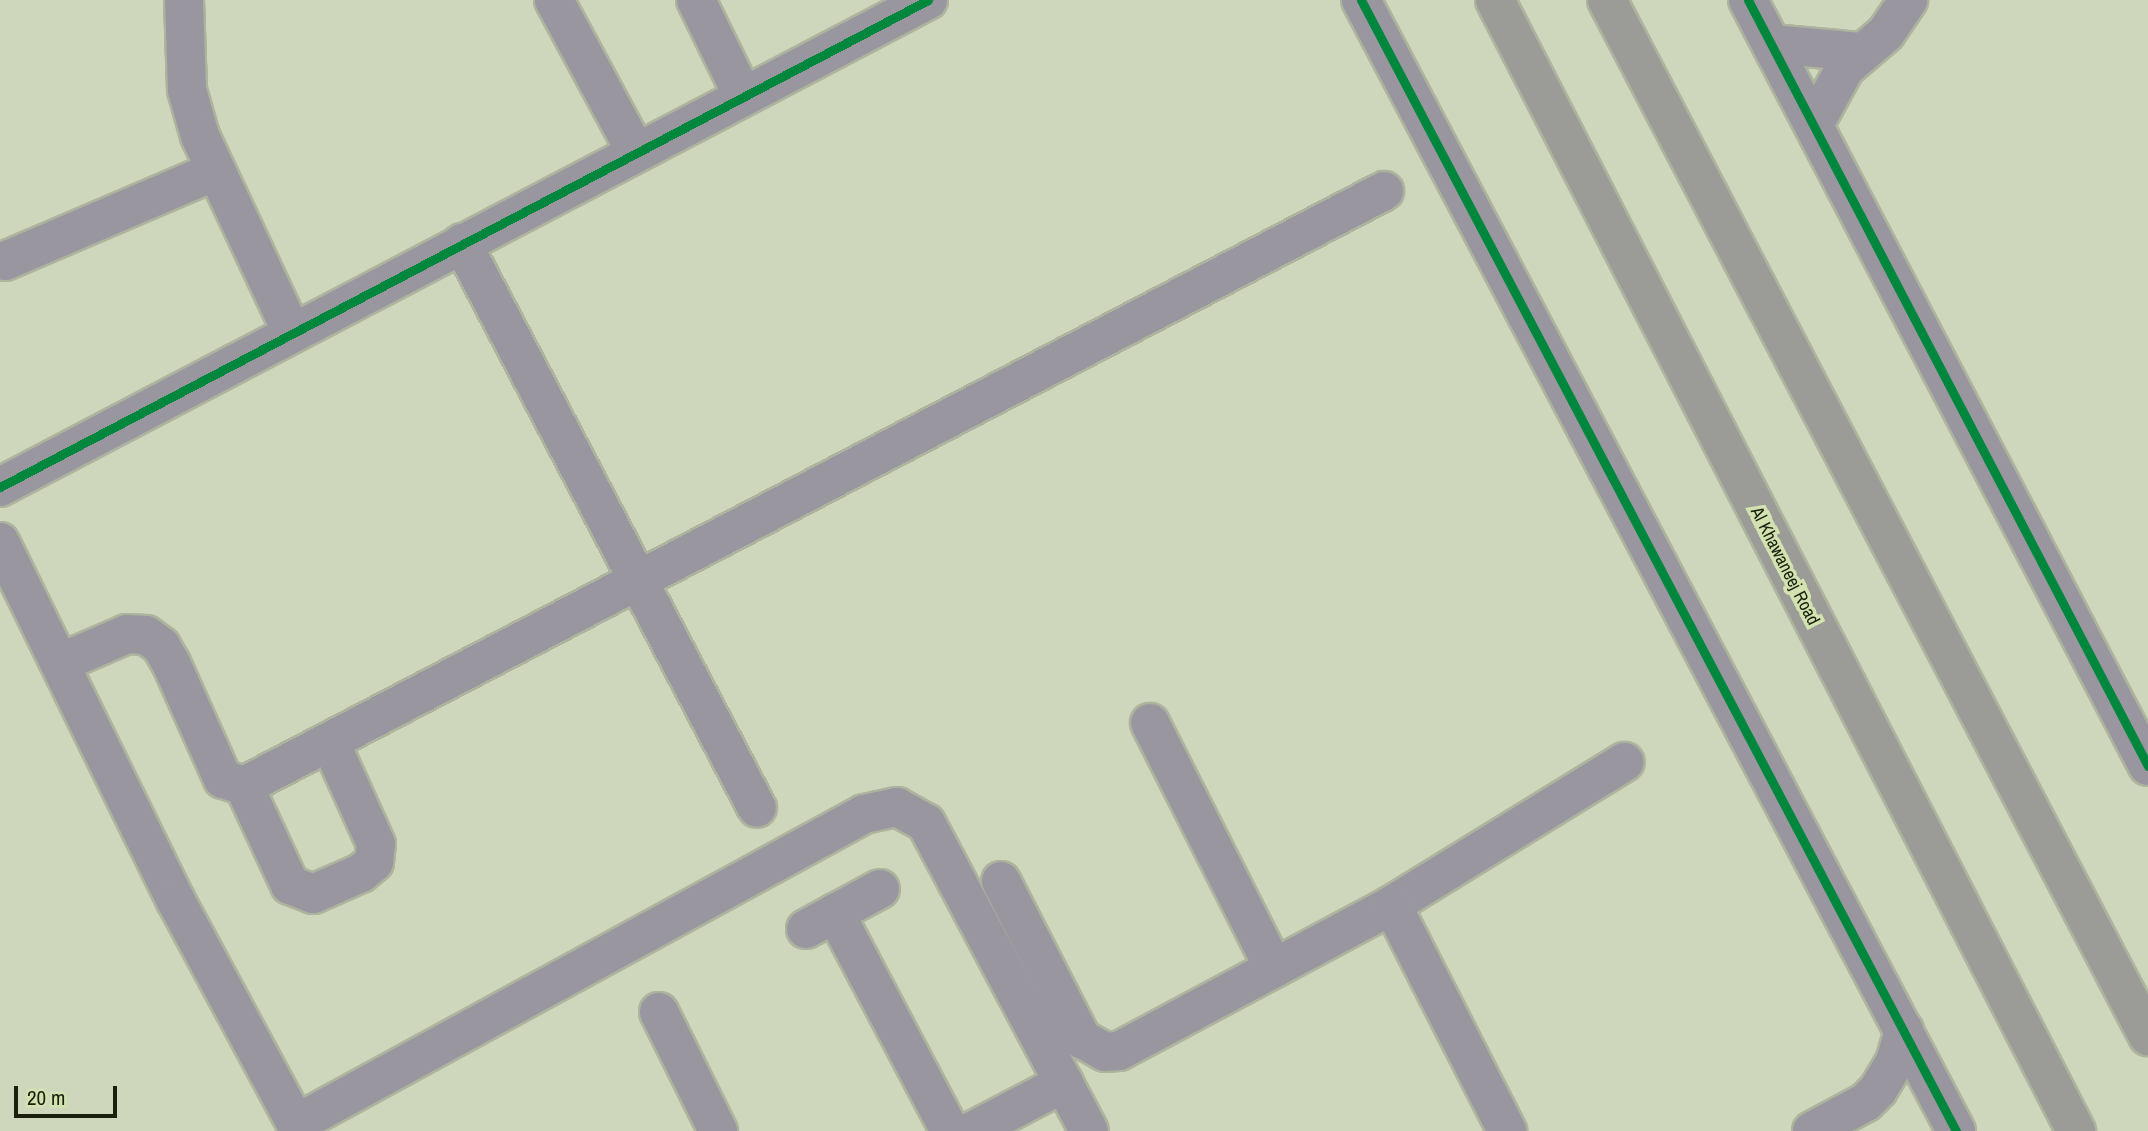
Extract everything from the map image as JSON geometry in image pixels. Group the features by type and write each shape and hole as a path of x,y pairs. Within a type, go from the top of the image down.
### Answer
{"highway":[{"name":"Al Khawaneej Road","path":"1494,0 2076,1131"},
{"path":"1607,0 2148,1036"}],"street":[{"path":"184,0 187,90 215,171 292,332"},
{"path":"554,0 636,152"},
{"path":"696,0 743,96"},
{"path":"0,486 928,0"},
{"path":"1361,0 1950,1121"},
{"path":"1748,0 2148,766"},
{"path":"1814,125 1833,86 1860,52 1886,33 1908,0"},
{"path":"1772,44 1860,52"},
{"path":"5,261 215,171"},
{"path":"60,663 127,634 146,635 161,646 171,663 223,779 244,786 1384,191"},
{"path":"462,243 757,808"},
{"path":"0,542 176,901 298,1127 879,807 914,812 926,823 1089,1131"},
{"path":"1150,723 1274,968"},
{"path":"244,786 290,885 313,894 361,873 374,862 376,845 330,742"},
{"path":"1001,881 1082,1039 1105,1052 1131,1045 1392,905 1624,762"},
{"path":"880,889 821,921 950,1131"},
{"path":"1392,905 1507,1131"},
{"path":"659,1012 718,1131"},
{"path":"1812,1131 1866,1102 1895,1062 1904,1030"},
{"path":"972,1131 1064,1083"},
{"path":"1866,1102 1898,1101 1950,1121"}],"cycle path":[{"path":"0,487 928,0"},
{"path":"1361,0 1956,1131"},
{"path":"1748,0 2148,766"}]}
